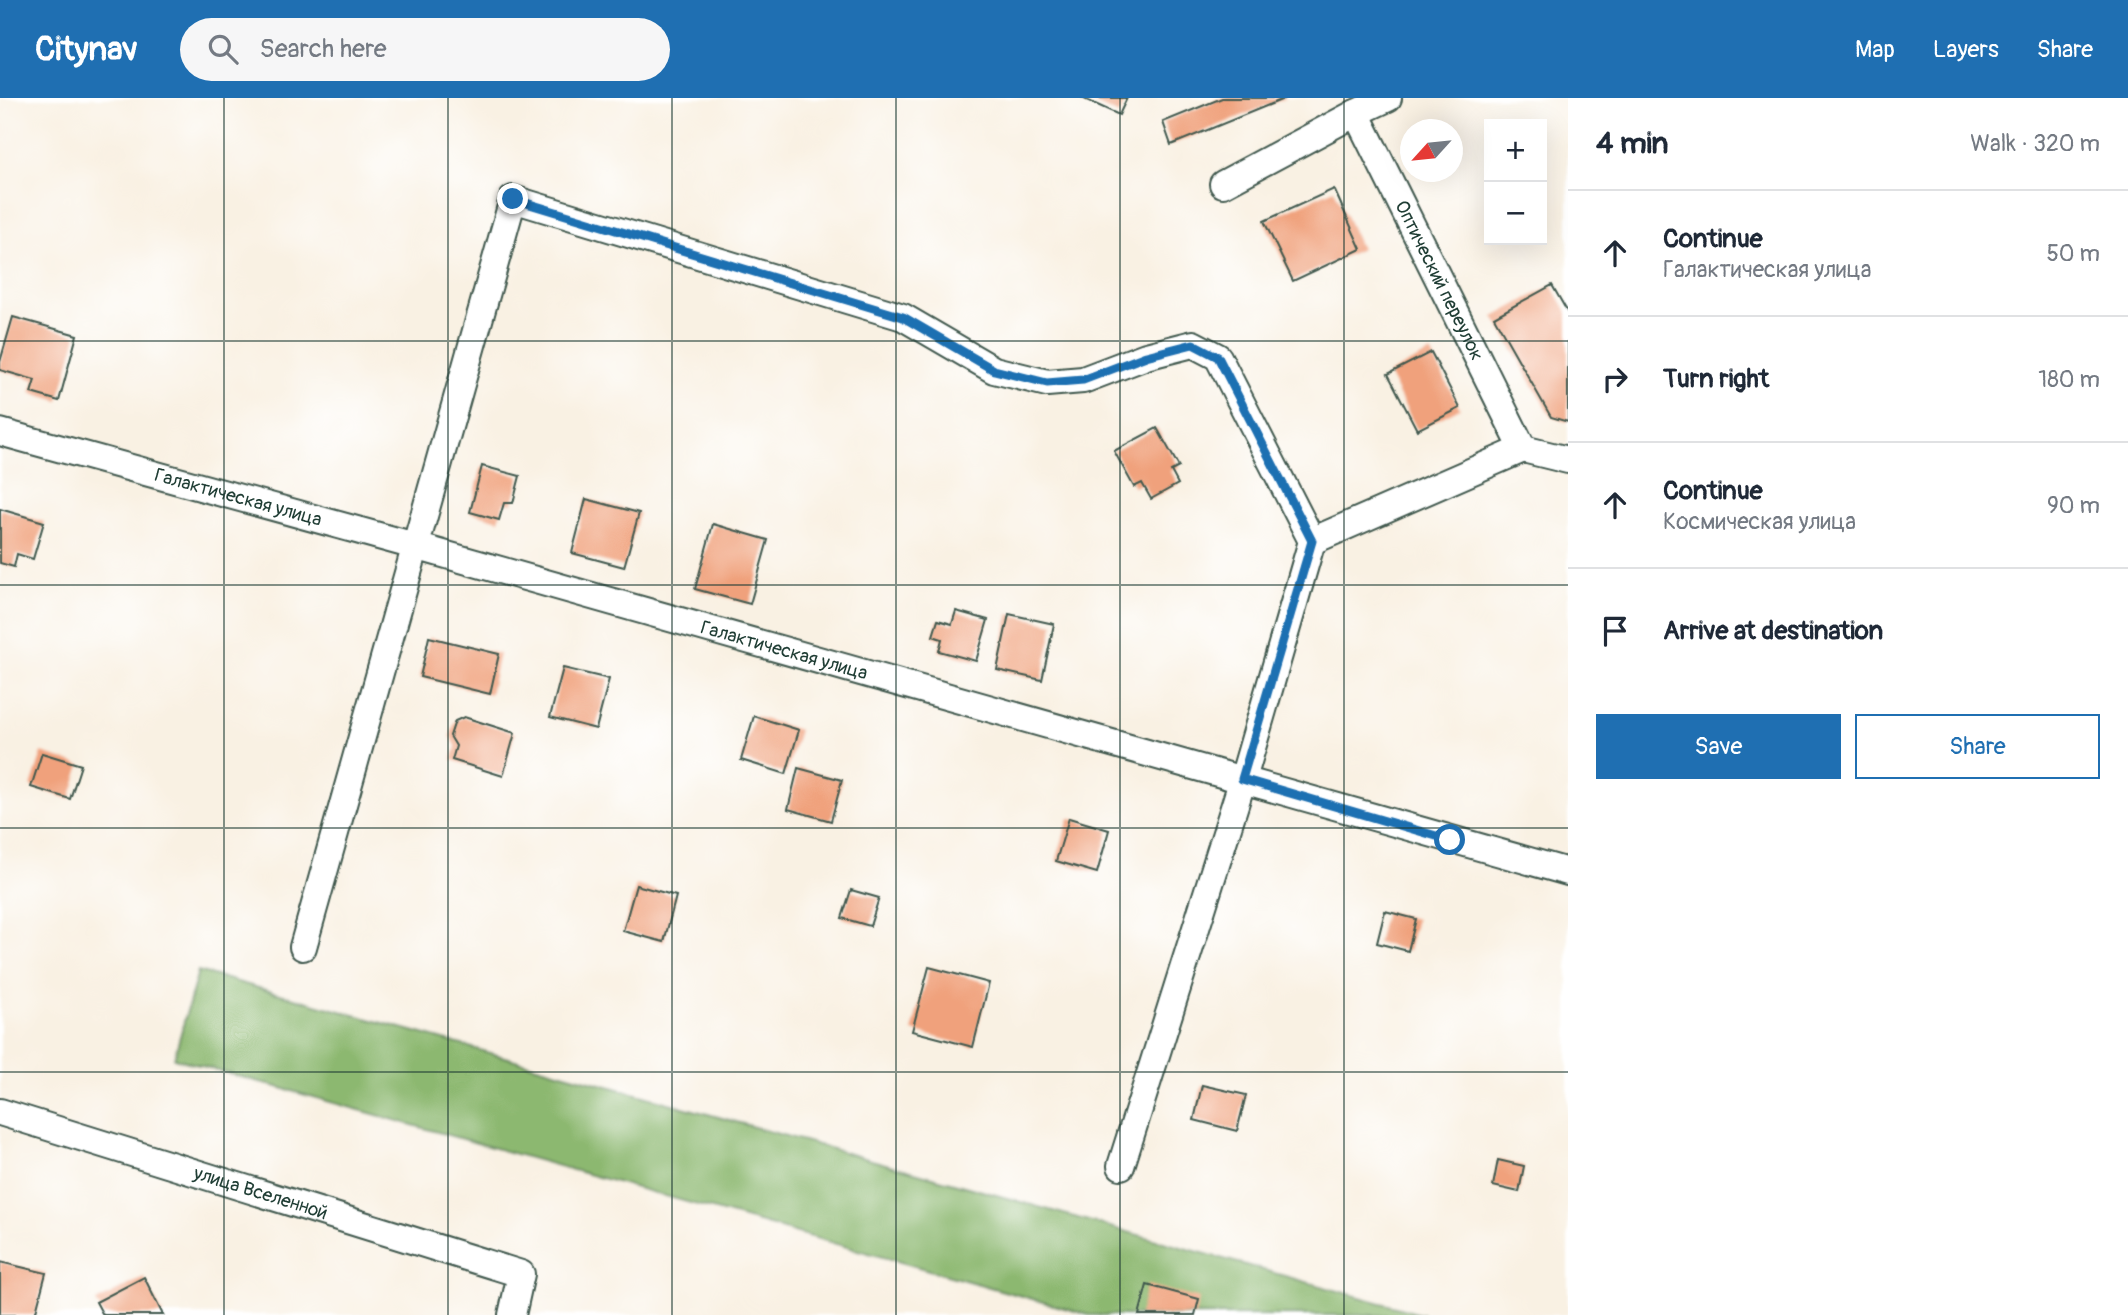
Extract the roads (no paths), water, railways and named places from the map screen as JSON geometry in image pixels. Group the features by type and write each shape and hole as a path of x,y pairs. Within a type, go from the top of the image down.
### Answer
{"street":[{"path":"1223,184 1388,98"},
{"name":"Оптический переулок","path":"1356,113 1523,449"},
{"path":"303,947 513,199 903,317 994,370 1047,383 1083,380 1146,356 1193,344 1218,357 1312,541 1242,779 1121,1166"},
{"name":"Галактическая улица","path":"0,432 415,546 1568,872"},
{"path":"1312,541 1523,449 1568,460"},
{"name":"улица Вселенной","path":"0,1112 521,1274 512,1315"}]}
